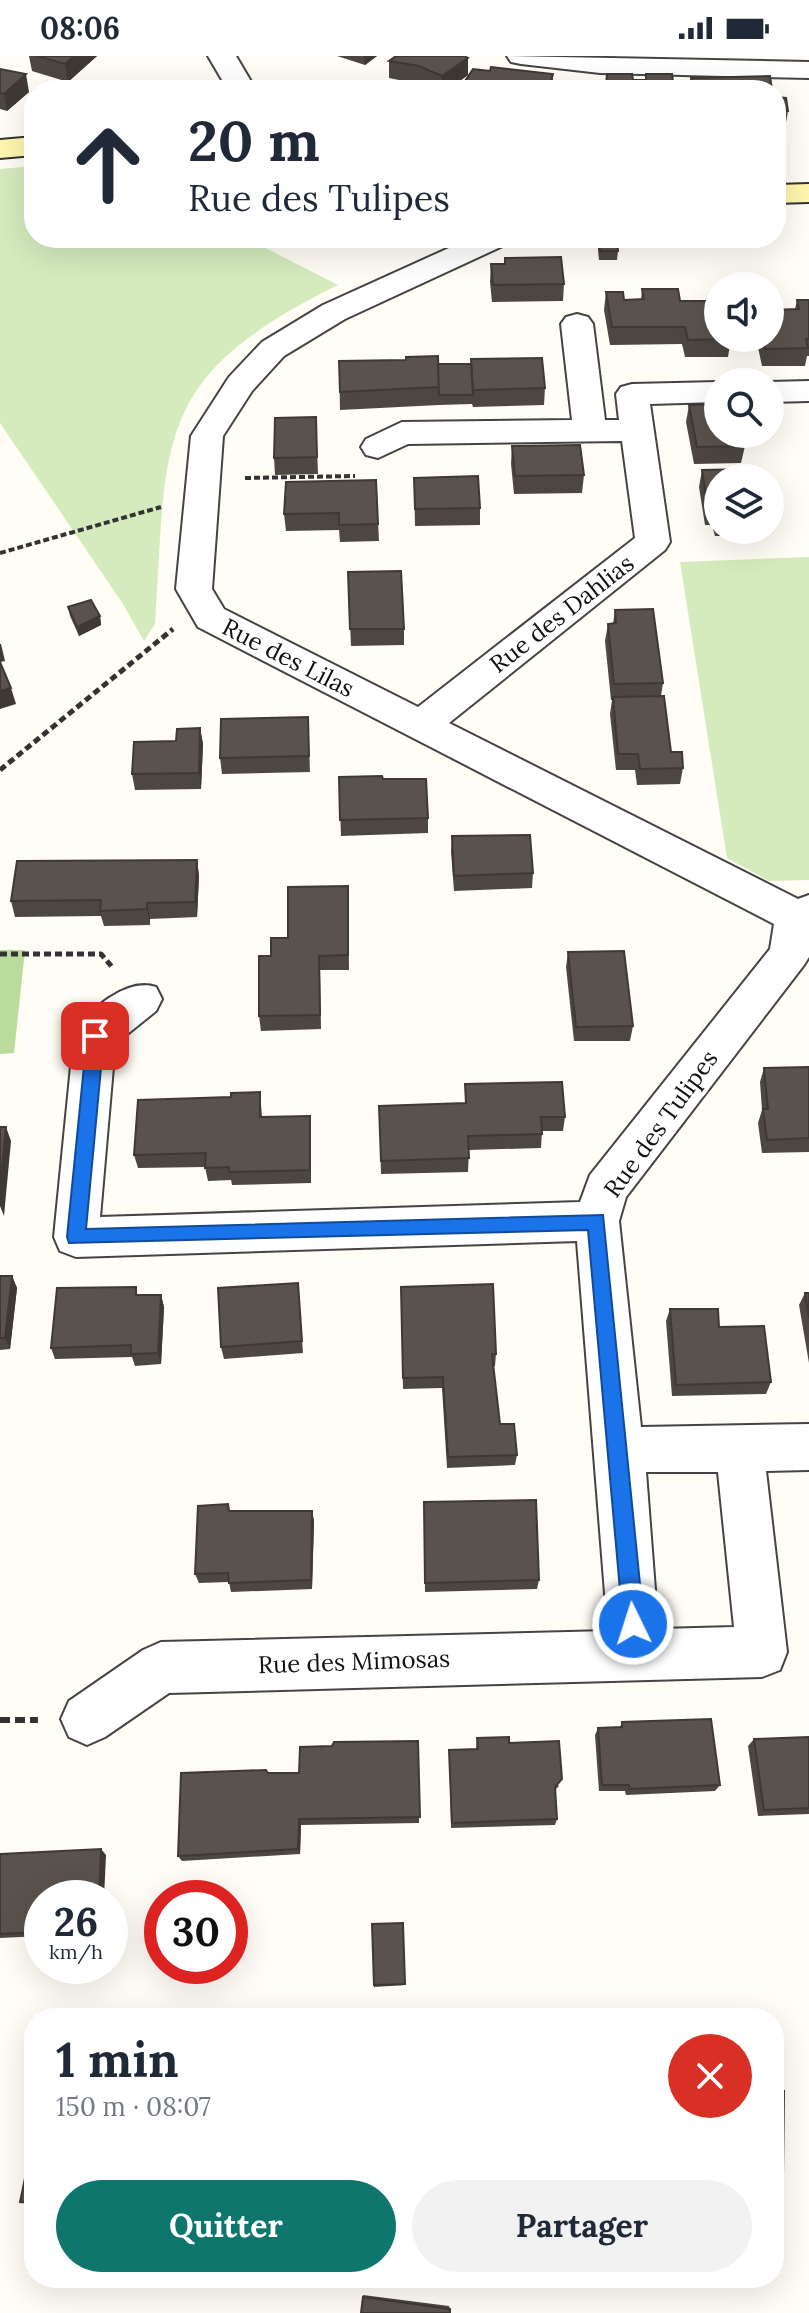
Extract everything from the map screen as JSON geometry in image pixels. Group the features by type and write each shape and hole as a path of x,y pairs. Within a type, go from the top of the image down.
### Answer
{"street":[{"path":"222,56 236,80"},
{"path":"521,56 600,65 809,70"},
{"path":"0,149 24,147"},
{"path":"786,194 809,193"},
{"name":"Rue des Lilas","path":"474,248 334,312 273,349 240,384 207,436 194,589 211,618 420,726 802,914"},
{"path":"577,324 586,431"},
{"path":"784,392 809,391"},
{"path":"378,447 402,433 636,430 632,394 704,392"},
{"name":"Rue des Dahlias","path":"420,726 653,542 636,430"},
{"name":"Rue des Tulipes","path":"620,1450 597,1221 606,1189 790,954 802,914"},
{"path":"141,999 95,1036 76,1237 597,1221"},
{"path":"635,1654 620,1450 809,1447"},
{"name":"Rue des Mimosas","path":"87,1719 161,1668 762,1652 740,1449"}],"path":[{"path":"0,553 160,507 203,491 358,476 378,447"},
{"path":"0,770 203,605"},
{"path":"0,954 101,954 141,999"}],"green space":[{"path":"24,167 24,248 266,248 338,285 278,318 233,350 202,383 182,418 169,459 155,624 144,641 123,604 0,423 0,169"},
{"path":"809,557 809,880 769,881 727,858 680,562"},
{"path":"0,950 25,950 14,1053 0,1054"}],"building":[{"path":"37,56 74,56 65,64"},
{"path":"396,56 468,58 442,76 419,66 389,61"},
{"path":"491,67 553,74 551,80 466,80 473,69 490,71"},
{"path":"0,69 26,74 4,94 0,93"},
{"path":"607,74 632,74 633,80 607,80"},
{"path":"646,74 672,74 673,80 646,80"},
{"path":"770,76 771,80 691,80"},
{"path":"599,248 618,248 618,251 600,251"},
{"path":"561,257 564,284 493,285 491,264 505,264 505,258"},
{"path":"642,289 678,289 680,301 704,301 704,340 688,340 685,327 612,327 606,292 623,292 624,300 644,299"},
{"path":"797,300 809,300 808,348 784,349 784,310 799,309"},
{"path":"438,356 439,387 340,392 339,361"},
{"path":"542,358 545,388 473,390 471,359"},
{"path":"438,364 471,364 473,395 439,395"},
{"path":"704,404 704,447 697,447 689,405"},
{"path":"316,417 317,457 274,458 275,418"},
{"path":"580,445 584,475 515,476 512,446"},
{"path":"478,476 480,508 415,509 414,478"},
{"path":"376,480 378,524 339,525 339,513 284,514 286,482"},
{"path":"401,571 404,629 350,629 348,572"},
{"path":"91,600 100,616 77,627 68,607"},
{"path":"653,609 663,683 614,684 608,624 616,623 615,610"},
{"path":"0,662 11,688 0,691"},
{"path":"664,696 671,752 682,752 683,768 640,769 638,754 618,754 613,697"},
{"path":"308,717 309,756 220,758 221,719"},
{"path":"200,728 199,773 132,774 134,742 176,741 177,729"},
{"path":"382,776 383,779 426,779 428,818 340,820 339,777"},
{"path":"530,835 533,873 454,876 452,836"},
{"path":"197,860 195,902 147,903 147,909 100,911 101,900 11,901 17,861"},
{"path":"348,886 348,955 319,956 320,1015 259,1016 259,956 271,956 271,938 288,938 288,887"},
{"path":"624,951 633,1026 576,1027 568,952"},
{"path":"809,1067 809,1138 767,1140 763,1109 768,1109 764,1068"},
{"path":"562,1082 565,1117 541,1117 542,1134 468,1136 469,1158 381,1161 379,1106 466,1103 465,1084"},
{"path":"260,1092 260,1117 310,1116 310,1170 229,1172 229,1167 205,1168 206,1153 134,1155 138,1100 231,1097 231,1093"},
{"path":"0,1127 6,1127 0,1189"},
{"path":"0,1276 12,1276 5,1338 0,1338"},
{"path":"298,1283 302,1341 221,1347 218,1288"},
{"path":"493,1284 496,1354 492,1354 500,1424 514,1424 517,1455 448,1457 443,1377 403,1378 401,1287"},
{"path":"136,1287 136,1295 161,1295 158,1353 131,1354 131,1345 51,1348 57,1288"},
{"path":"805,1293 809,1293 809,1318"},
{"path":"670,1309 718,1309 719,1327 764,1326 771,1382 676,1385"},
{"path":"536,1500 539,1580 425,1583 424,1502"},
{"path":"228,1504 229,1511 312,1511 311,1580 229,1583 228,1573 195,1574 198,1506"},
{"path":"711,1719 720,1785 630,1789 629,1785 602,1785 598,1728 622,1727 622,1722"},
{"path":"509,1737 509,1743 559,1741 562,1779 555,1787 557,1819 452,1823 449,1750 478,1749 477,1738"},
{"path":"809,1737 809,1808 764,1810 754,1739"},
{"path":"418,1741 420,1817 299,1819 298,1849 178,1856 181,1773 266,1770 268,1773 299,1773 300,1747 332,1746 334,1742"},
{"path":"101,1849 100,1880 24,1880 24,1933 0,1934 0,1854"},
{"path":"403,1923 405,1984 374,1985 372,1924"},
{"path":"363,2297 450,2309 450,2313 361,2313"}],"route":[{"path":"95,1036 76,1237 597,1221 620,1450 633,1624"}]}
